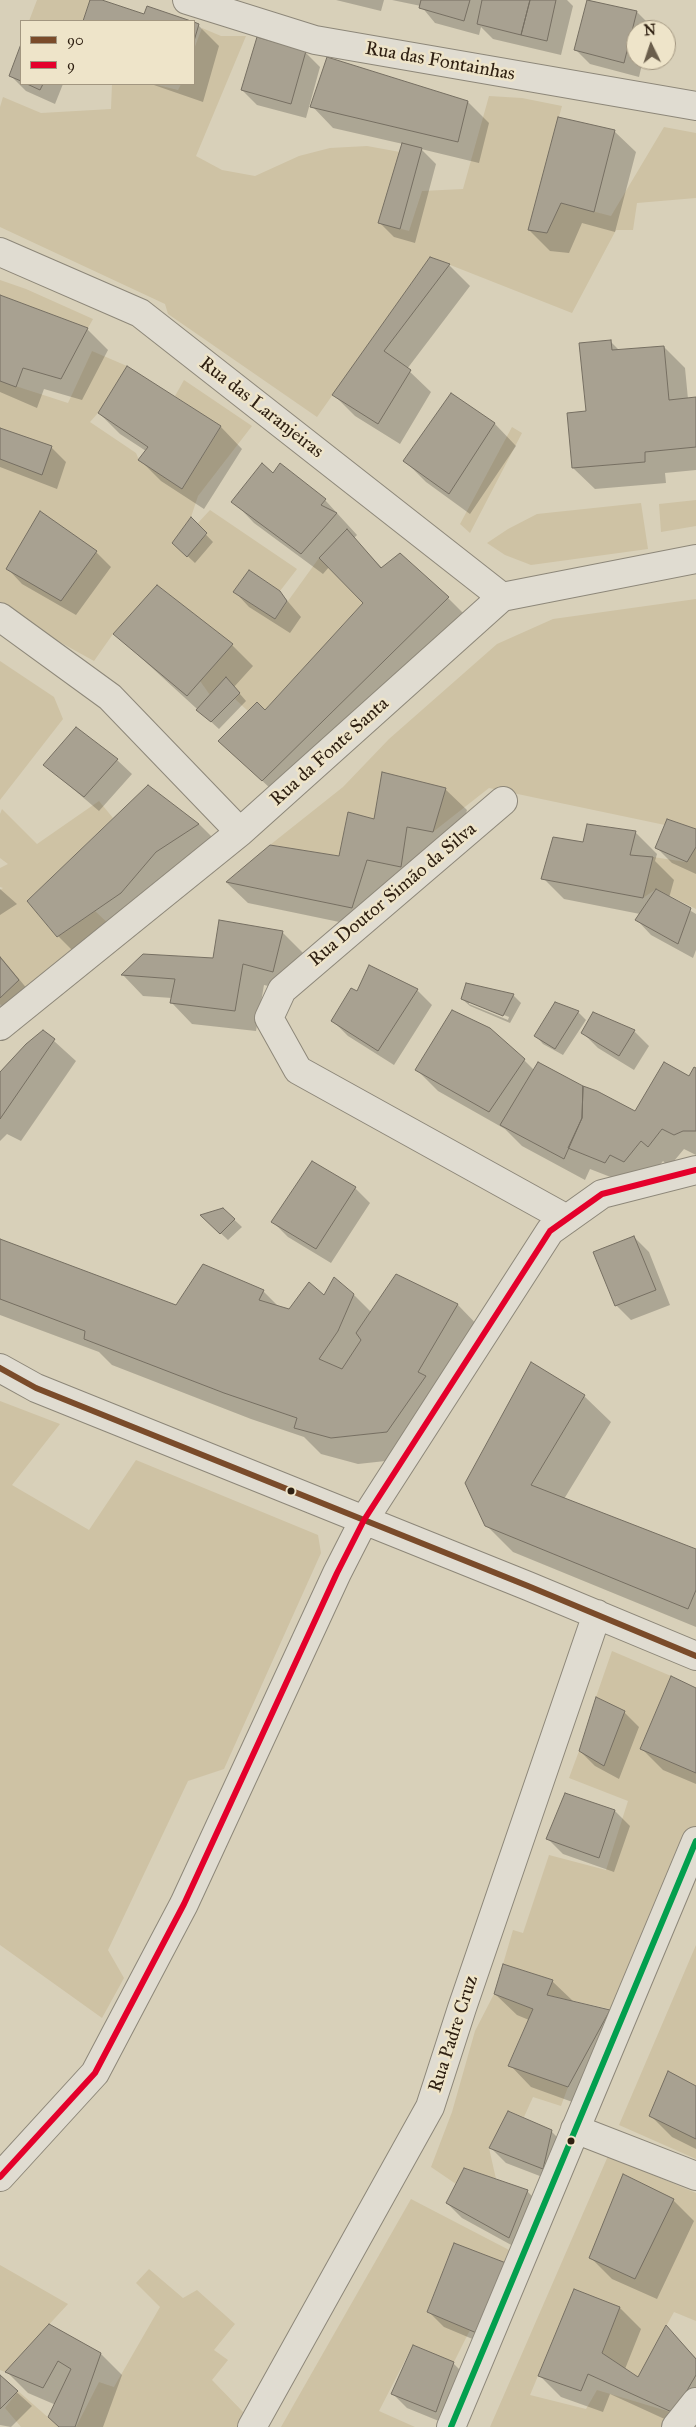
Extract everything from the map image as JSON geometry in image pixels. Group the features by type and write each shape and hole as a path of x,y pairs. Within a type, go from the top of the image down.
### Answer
{"street":[{"name":"Rua das Fontainhas","path":"188,0 315,40 696,106"},
{"name":"Rua das Laranjeiras","path":"0,252 140,313 502,597"},
{"path":"502,597 696,559"},
{"name":"Rua da Fonte Santa","path":"0,1026 240,832 502,597"},
{"path":"0,617 110,697 240,832"},
{"name":"Rua Doutor Simão da Silva","path":"503,801 282,990 270,1018 298,1070 567,1219"},
{"path":"0,2177 95,2073 184,1904 324,1599 364,1520 550,1231 602,1194 696,1170"},
{"path":"0,1368 36,1388 597,1614 696,1656"},
{"name":"Rua Padre Cruz","path":"252,2427 430,2107 597,1614"},
{"path":"451,2427 696,1841"},
{"path":"575,2129 696,2176"},
{"path":"676,2427 696,2402"}],"shaded area":[{"path":"37,0 90,0 83,20 29,20"},
{"path":"202,28 221,36 246,36 196,156 222,170 255,176 299,156 330,148 367,146 400,152 378,223 409,231 422,191 463,189 489,96 522,98 562,106 528,230 547,233 561,203 611,216 664,127 696,133 696,198 637,203 633,230 616,230 572,313 430,257 317,417 168,314 165,304 0,227 0,107 3,97 41,113 111,109 112,85 157,85 178,90 180,85 195,85 195,46"},
{"path":"0,280 26,289 93,319 88,328 0,295"},
{"path":"92,351 127,366 98,413 90,422 136,453 139,460 182,489 221,427 175,396 184,380 252,426 198,496 191,517 172,543 187,556 207,534 197,524 210,510 297,569 280,591 249,570 233,592 275,619 319,558 363,603 265,710 257,702 248,711 235,699 240,693 210,695 200,681 232,644 157,585 113,634 94,661 0,609 0,381 68,403"},
{"path":"512,427 522,433 470,533 460,524"},
{"path":"696,500 696,526 661,532 659,504"},
{"path":"641,503 648,549 531,565 505,555 487,543 508,529 537,514"},
{"path":"696,599 696,829 667,819 665,825 489,788 433,832 446,788 382,772 374,819 348,812 339,856 270,845 343,787 389,739 497,644 553,619"},
{"path":"0,661 54,697 63,719 0,800"},
{"path":"99,801 113,818 27,901 57,937 95,911 111,926 8,1010 0,1004 0,890 3,888 0,887 0,868 8,864 0,858 0,814 2,809 37,844"},
{"path":"696,847 696,909 656,889 643,898 653,857 686,862"},
{"path":"0,1401 60,1424 12,1485 89,1530 136,1460 318,1535 321,1553 224,1769 188,1781 108,1950 124,1978 102,2018 0,1945"},
{"path":"612,1651 671,1676 640,1749 696,1773 696,1829 619,2011 547,1995 553,1980 503,1964 513,1930 523,1933 549,1855 606,1870 628,1801 569,1778 579,1751 604,1765 624,1711 596,1697"},
{"path":"696,1945 696,2159 619,2125"},
{"path":"494,1994 533,2009 508,2065 568,2087 561,2106 533,2097 524,2117 508,2111 489,2148 496,2179 464,2168 456,2184 431,2167 452,2112 475,2031"},
{"path":"608,2156 696,2193 696,2321 674,2312 638,2377 602,2353 620,2307 574,2290 530,2395 586,2409 597,2390 674,2413 664,2427 490,2427"},
{"path":"411,2199 511,2251 506,2263 454,2243 427,2312 470,2330 454,2362 413,2345 379,2411 415,2427 281,2427"},
{"path":"0,2265 68,2304 5,2372 0,2370"},
{"path":"149,2269 183,2298 197,2290 235,2324 214,2350 228,2360 212,2380 246,2415 239,2427 76,2427 99,2382 114,2387 160,2307 136,2283"},
{"path":"18,2391 59,2427 21,2427 5,2408"}],"building":[{"path":"90,0 102,0 144,14 147,6 188,20 83,20"},
{"path":"421,0 470,0 464,21 419,8"},
{"path":"482,0 530,0 521,35 477,24"},
{"path":"530,0 556,0 547,41 521,35"},
{"path":"587,0 637,11 635,20 626,20 626,55 624,63 574,50"},
{"path":"195,22 199,24 195,38"},
{"path":"257,37 306,51 291,104 241,90"},
{"path":"20,47 20,81 9,76"},
{"path":"327,57 468,101 458,142 310,107"},
{"path":"29,85 42,85 40,90"},
{"path":"558,117 615,130 594,212 561,203 547,233 528,230"},
{"path":"402,143 422,148 400,229 378,223"},
{"path":"430,257 450,264 384,351 411,370 378,424 332,395"},
{"path":"0,295 88,328 61,379 23,368 16,387 0,381"},
{"path":"611,340 612,350 664,346 669,400 696,397 696,447 645,452 645,462 572,468 567,413 586,411 579,343"},
{"path":"127,366 221,426 182,489 138,460 148,447 98,413"},
{"path":"451,393 495,423 449,494 403,461"},
{"path":"0,428 52,446 42,475 0,459"},
{"path":"262,463 273,473 280,463 326,499 321,505 337,513 301,554 231,502"},
{"path":"40,511 97,551 61,601 6,569"},
{"path":"191,517 207,533 187,557 172,543"},
{"path":"347,529 381,568 400,553 449,597 262,781 218,741 257,702 265,710 363,603 319,558"},
{"path":"249,570 280,591 287,601 275,619 233,592"},
{"path":"157,585 233,644 187,696 113,634"},
{"path":"226,677 240,693 211,722 196,710"},
{"path":"76,727 118,759 84,797 43,765"},
{"path":"382,772 446,788 433,832 407,827 401,867 367,860 352,908 226,882 270,845 339,856 348,812 374,819"},
{"path":"148,785 199,824 156,852 121,893 57,937 27,901"},
{"path":"667,819 696,829 696,847 687,862 655,848"},
{"path":"587,824 636,831 630,855 653,857 643,898 541,879 553,837 583,842"},
{"path":"656,889 691,908 678,944 635,920"},
{"path":"219,920 283,931 273,972 243,964 235,1011 170,1003 175,979 121,975 143,954 213,958"},
{"path":"0,957 19,980 0,998"},
{"path":"369,965 418,989 378,1051 331,1021 351,988 357,991"},
{"path":"466,983 514,994 503,1016 461,999"},
{"path":"555,1002 579,1011 555,1049 534,1036"},
{"path":"452,1010 490,1028 525,1059 489,1112 415,1070"},
{"path":"593,1012 635,1030 619,1056 581,1033"},
{"path":"43,1030 55,1039 0,1119 0,1072 26,1044"},
{"path":"538,1062 583,1086 582,1118 564,1159 500,1125"},
{"path":"664,1062 689,1076 694,1067 696,1068 696,1131 683,1131 674,1135 662,1129 648,1147 641,1141 624,1162 610,1155 605,1163 568,1148 582,1118 583,1086 597,1091 635,1111"},
{"path":"312,1161 356,1187 316,1249 271,1222"},
{"path":"223,1208 235,1219 220,1234 200,1215"},
{"path":"634,1236 656,1290 615,1306 593,1252"},
{"path":"0,1239 176,1305 203,1264 264,1290 259,1300 289,1309 309,1282 324,1295 334,1277 354,1294 338,1331 319,1359 342,1369 361,1340 356,1333 396,1274 458,1304 418,1372 426,1376 387,1432 331,1438 294,1428 297,1418 224,1393 84,1339 85,1331 0,1299"},
{"path":"531,1362 585,1395 531,1485 696,1549 696,1590 688,1609 485,1526 465,1483"},
{"path":"671,1676 696,1688 696,1773 640,1749"},
{"path":"596,1697 625,1711 604,1766 579,1751"},
{"path":"565,1793 615,1810 599,1858 546,1839"},
{"path":"503,1964 553,1980 547,1995 610,2010 568,2087 508,2066 533,2009 494,1994"},
{"path":"668,2071 696,2086 696,2139 649,2116"},
{"path":"508,2111 552,2130 543,2169 489,2148"},
{"path":"464,2168 528,2190 509,2238 446,2203"},
{"path":"623,2174 674,2199 635,2279 589,2258"},
{"path":"454,2243 506,2263 479,2334 427,2312"},
{"path":"574,2289 620,2307 602,2353 638,2377 666,2325 696,2359 696,2375 674,2413 588,2374 581,2391 538,2376"},
{"path":"49,2324 101,2353 75,2427 59,2427 48,2417 71,2369 58,2361 43,2388 5,2372"},
{"path":"413,2345 454,2362 436,2412 391,2394"},
{"path":"0,2375 18,2391 0,2409"}],"transit line":[{"name":"9","path":"0,2177 95,2073 184,1904 337,1573 364,1520 550,1231 602,1194 696,1170"},
{"name":"90","path":"0,1368 36,1388 528,1586 696,1656"},
{"path":"451,2427 696,1841"}]}
